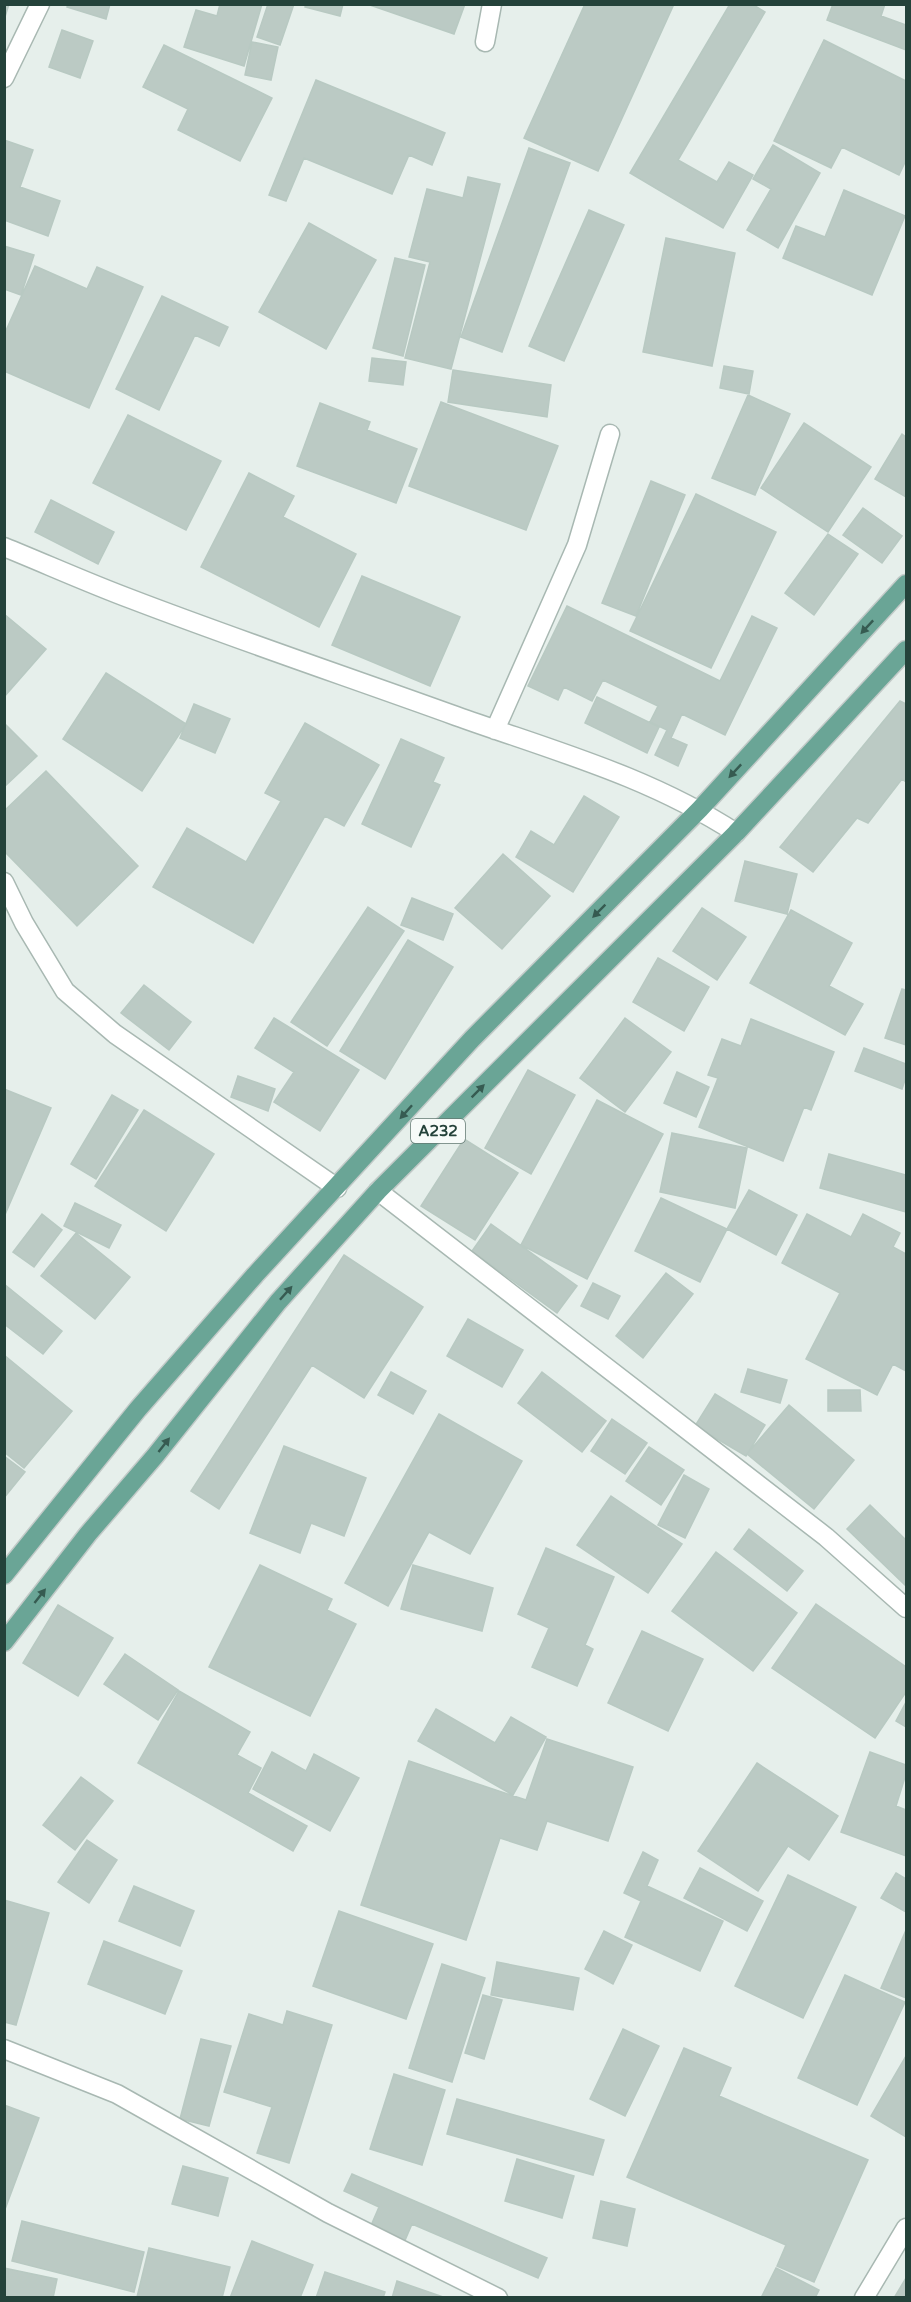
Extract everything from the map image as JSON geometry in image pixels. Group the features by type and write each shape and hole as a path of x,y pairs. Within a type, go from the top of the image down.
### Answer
{"main road":[{"name":"A232","path":"4,1575 138,1409 255,1275 472,1039 700,809 906,584"},
{"name":"A232","path":"4,1642 88,1534 162,1447 278,1302 378,1191 736,833 906,650"}],"street":[{"path":"4,78 39,4"},
{"path":"485,42 492,4"},
{"path":"495,730 577,545 610,434"},
{"path":"4,547 129,598 495,730 572,754 640,781 700,809 736,833"},
{"path":"4,882 24,922 65,991 115,1034 337,1188"},
{"path":"378,1191 826,1537 906,1608"},
{"path":"4,2049 117,2094 328,2213 498,2298"},
{"path":"864,2298 906,2228"}],"building":[{"path":"4,4 9,4 4,20"},
{"path":"68,4 110,4 106,19 67,7"},
{"path":"220,4 262,4 244,66 184,47 196,10 217,16"},
{"path":"268,4 294,4 280,45 257,37"},
{"path":"306,4 343,4 340,16 305,7"},
{"path":"367,4 465,4 454,34"},
{"path":"585,4 674,4 598,171 524,138"},
{"path":"730,4 752,4 765,12 678,160 717,182 729,162 753,175 723,228 630,173"},
{"path":"833,4 885,4 881,16 906,25 906,50 827,20"},
{"path":"62,30 93,41 80,78 49,67"},
{"path":"824,40 906,81 906,160 899,175 842,147 831,168 774,141"},
{"path":"252,42 278,47 271,80 245,75"},
{"path":"164,45 272,98 240,161 178,130 188,109 143,87"},
{"path":"316,80 445,133 432,165 409,155 392,194 304,158 286,201 269,195"},
{"path":"4,140 33,150 20,187 60,201 48,236 4,220"},
{"path":"773,145 820,173 778,248 747,230 771,189 753,179"},
{"path":"529,148 570,163 502,352 461,337"},
{"path":"468,177 500,184 451,369 405,358 430,262 409,257 427,189 463,198"},
{"path":"844,190 905,216 872,295 783,258 796,226 825,237"},
{"path":"589,210 624,225 564,361 529,346"},
{"path":"309,223 376,260 326,349 259,312"},
{"path":"666,238 735,253 712,366 643,352"},
{"path":"4,246 34,255 21,295 4,289"},
{"path":"395,258 425,265 403,356 373,348"},
{"path":"35,266 87,289 97,267 143,287 89,408 4,371 4,335"},
{"path":"162,296 228,327 219,346 195,335 159,410 116,389"},
{"path":"372,358 406,362 403,385 369,381"},
{"path":"724,366 753,371 749,394 720,388"},
{"path":"453,370 551,385 547,417 448,402"},
{"path":"748,395 790,414 755,495 712,478"},
{"path":"441,402 558,446 526,530 409,486"},
{"path":"320,403 370,422 367,430 417,449 396,503 297,466"},
{"path":"128,415 221,461 186,530 93,483"},
{"path":"804,423 871,467 828,532 761,488"},
{"path":"902,434 906,437 906,497 875,479"},
{"path":"249,473 294,496 283,517 356,554 319,627 201,567"},
{"path":"651,481 685,495 636,616 602,603"},
{"path":"696,494 776,532 711,668 630,631"},
{"path":"51,500 114,532 98,564 35,532"},
{"path":"863,508 902,536 882,563 843,535"},
{"path":"828,534 858,554 814,615 785,593"},
{"path":"362,576 460,617 430,686 332,645"},
{"path":"567,606 720,681 752,616 777,628 725,735 682,714 671,738 687,745 678,766 655,755 667,730 650,722 658,706 603,680 592,701 564,687 558,700 528,686"},
{"path":"4,614 46,649 4,697"},
{"path":"106,673 186,724 142,791 63,739"},
{"path":"597,697 659,727 647,753 585,723"},
{"path":"900,701 906,704 906,782 902,779 868,823 857,818 813,872 780,847"},
{"path":"194,704 230,719 215,753 180,738"},
{"path":"4,723 37,756 4,787"},
{"path":"305,723 379,765 344,826 325,816 253,943 153,887 187,828 246,862 281,801 265,793"},
{"path":"401,739 444,758 433,782 440,785 411,847 362,824"},
{"path":"46,771 138,866 77,926 4,851 4,811"},
{"path":"584,796 619,817 573,892 516,857 531,831 554,845"},
{"path":"503,854 550,896 502,949 455,908"},
{"path":"745,861 797,874 787,914 735,901"},
{"path":"412,898 453,914 443,940 401,925"},
{"path":"368,907 404,931 327,1046 291,1022"},
{"path":"702,908 746,937 717,980 673,951"},
{"path":"791,910 852,943 829,986 863,1004 845,1035 750,983"},
{"path":"408,940 453,967 385,1079 340,1051"},
{"path":"658,958 709,987 684,1031 633,1002"},
{"path":"144,985 191,1022 169,1050 121,1013"},
{"path":"902,989 906,990 906,1045 885,1038"},
{"path":"274,1018 359,1070 320,1131 274,1102 294,1072 255,1048"},
{"path":"625,1018 671,1052 625,1112 580,1078"},
{"path":"751,1019 834,1052 811,1110 804,1107 783,1161 699,1127 718,1078 708,1075 722,1039 741,1046"},
{"path":"864,1048 906,1064 906,1077 902,1089 855,1071"},
{"path":"528,1070 575,1095 531,1174 485,1148"},
{"path":"677,1072 709,1087 696,1117 664,1103"},
{"path":"238,1076 275,1089 268,1111 231,1097"},
{"path":"4,1089 51,1108 4,1217"},
{"path":"112,1095 138,1110 96,1179 71,1164"},
{"path":"597,1100 663,1134 587,1279 521,1245"},
{"path":"144,1110 214,1154 166,1231 95,1186"},
{"path":"672,1133 747,1148 735,1208 660,1192"},
{"path":"464,1139 518,1173 475,1240 421,1206"},
{"path":"829,1154 906,1175 906,1212 820,1188"},
{"path":"749,1190 797,1215 776,1255 727,1229"},
{"path":"661,1198 727,1229 700,1282 635,1251"},
{"path":"75,1203 121,1225 109,1248 64,1226"},
{"path":"42,1214 62,1230 34,1267 13,1252"},
{"path":"807,1214 851,1237 863,1214 900,1233 893,1247 906,1254 906,1371 893,1364 877,1395 806,1359 840,1293 782,1263"},
{"path":"491,1224 577,1286 557,1313 472,1251"},
{"path":"76,1233 130,1277 95,1319 41,1276"},
{"path":"344,1255 423,1307 364,1398 312,1365 219,1509 191,1491"},
{"path":"666,1273 693,1294 643,1358 616,1336"},
{"path":"593,1283 620,1296 608,1319 581,1306"},
{"path":"4,1284 62,1331 43,1354 4,1324"},
{"path":"468,1319 523,1350 502,1387 447,1356"},
{"path":"4,1355 72,1411 24,1468 4,1452"},
{"path":"748,1369 787,1380 780,1403 741,1392"},
{"path":"391,1372 426,1391 413,1414 378,1395"},
{"path":"542,1372 606,1421 582,1452 518,1403"},
{"path":"828,1390 860,1390 861,1411 828,1411"},
{"path":"715,1394 765,1425 746,1456 695,1426"},
{"path":"789,1405 854,1460 814,1509 747,1454"},
{"path":"439,1414 522,1461 470,1554 429,1532 388,1606 345,1583"},
{"path":"612,1419 647,1443 625,1474 591,1451"},
{"path":"284,1446 366,1478 344,1536 311,1523 300,1553 250,1533"},
{"path":"649,1447 684,1470 661,1505 626,1481"},
{"path":"4,1456 25,1472 4,1498"},
{"path":"684,1475 709,1489 685,1538 658,1525"},
{"path":"611,1496 682,1544 648,1593 577,1545"},
{"path":"870,1505 906,1540 906,1586 847,1529"},
{"path":"749,1529 803,1571 787,1591 734,1549"},
{"path":"546,1548 614,1577 585,1645 593,1649 577,1686 532,1667 549,1628 518,1614"},
{"path":"716,1552 797,1613 753,1671 672,1611"},
{"path":"260,1565 332,1599 327,1610 356,1624 310,1716 209,1667"},
{"path":"413,1565 493,1588 482,1631 401,1609"},
{"path":"816,1604 906,1667 906,1692 875,1738 772,1668"},
{"path":"58,1605 113,1638 78,1696 23,1663"},
{"path":"642,1631 703,1659 668,1731 608,1703"},
{"path":"125,1654 178,1690 158,1720 104,1684"},
{"path":"179,1691 250,1732 237,1755 261,1768 248,1793 307,1826 293,1851 138,1763"},
{"path":"906,1702 906,1727 896,1721"},
{"path":"436,1709 495,1743 511,1717 546,1737 513,1795 418,1741"},
{"path":"547,1739 633,1767 608,1841 547,1821 537,1850 500,1838 466,1940 361,1905 409,1761 526,1800"},
{"path":"272,1752 306,1771 314,1754 359,1778 330,1831 253,1789"},
{"path":"870,1752 906,1765 906,1774 896,1806 906,1810 906,1856 841,1832"},
{"path":"757,1763 838,1816 809,1860 788,1846 758,1891 698,1851"},
{"path":"81,1777 113,1801 75,1850 43,1825"},
{"path":"87,1840 117,1860 89,1903 58,1882"},
{"path":"643,1852 658,1860 647,1886 723,1921 700,1971 625,1937 641,1901 624,1893"},
{"path":"700,1868 763,1901 747,1931 684,1898"},
{"path":"896,1873 906,1879 906,1912 881,1898"},
{"path":"788,1875 856,1907 803,2018 735,1986"},
{"path":"134,1886 194,1911 180,1946 119,1921"},
{"path":"4,1900 49,1913 16,2025 4,2022"},
{"path":"339,1911 433,1944 406,2019 313,1986"},
{"path":"906,1930 906,1998 881,1988"},
{"path":"604,1931 632,1945 613,1984 585,1969"},
{"path":"104,1941 182,1971 165,2014 88,1984"},
{"path":"497,1962 579,1978 573,2010 491,1995"},
{"path":"442,1964 485,1978 452,2082 409,2068"},
{"path":"845,1975 905,2002 857,2105 798,2078"},
{"path":"483,1995 502,2000 484,2059 465,2053"},
{"path":"287,2011 332,2025 289,2163 257,2153 272,2107 224,2092 249,2014 283,2025"},
{"path":"623,2029 659,2046 625,2116 590,2099"},
{"path":"201,2039 231,2046 209,2126 180,2119"},
{"path":"684,2048 731,2068 719,2096 868,2160 814,2282 777,2266 786,2245 627,2177"},
{"path":"906,2056 906,2137 871,2116"},
{"path":"394,2074 445,2090 422,2165 370,2149"},
{"path":"457,2099 604,2140 593,2175 447,2134"},
{"path":"4,2105 39,2118 4,2212"},
{"path":"517,2159 574,2176 562,2218 505,2201"},
{"path":"183,2166 228,2178 218,2216 172,2204"},
{"path":"352,2174 547,2258 538,2278 412,2224 403,2245 369,2230 379,2207 344,2191"},
{"path":"601,2201 635,2209 627,2246 593,2238"},
{"path":"22,2221 144,2252 134,2292 12,2261"},
{"path":"252,2241 313,2265 300,2298 230,2298"},
{"path":"149,2248 230,2267 222,2298 137,2297"},
{"path":"4,2268 57,2279 53,2298 4,2298"},
{"path":"776,2268 819,2290 815,2298 761,2298"},
{"path":"325,2272 385,2292 383,2298 316,2298"},
{"path":"906,2278 906,2298 894,2298"},
{"path":"397,2281 446,2298 392,2298"}]}
